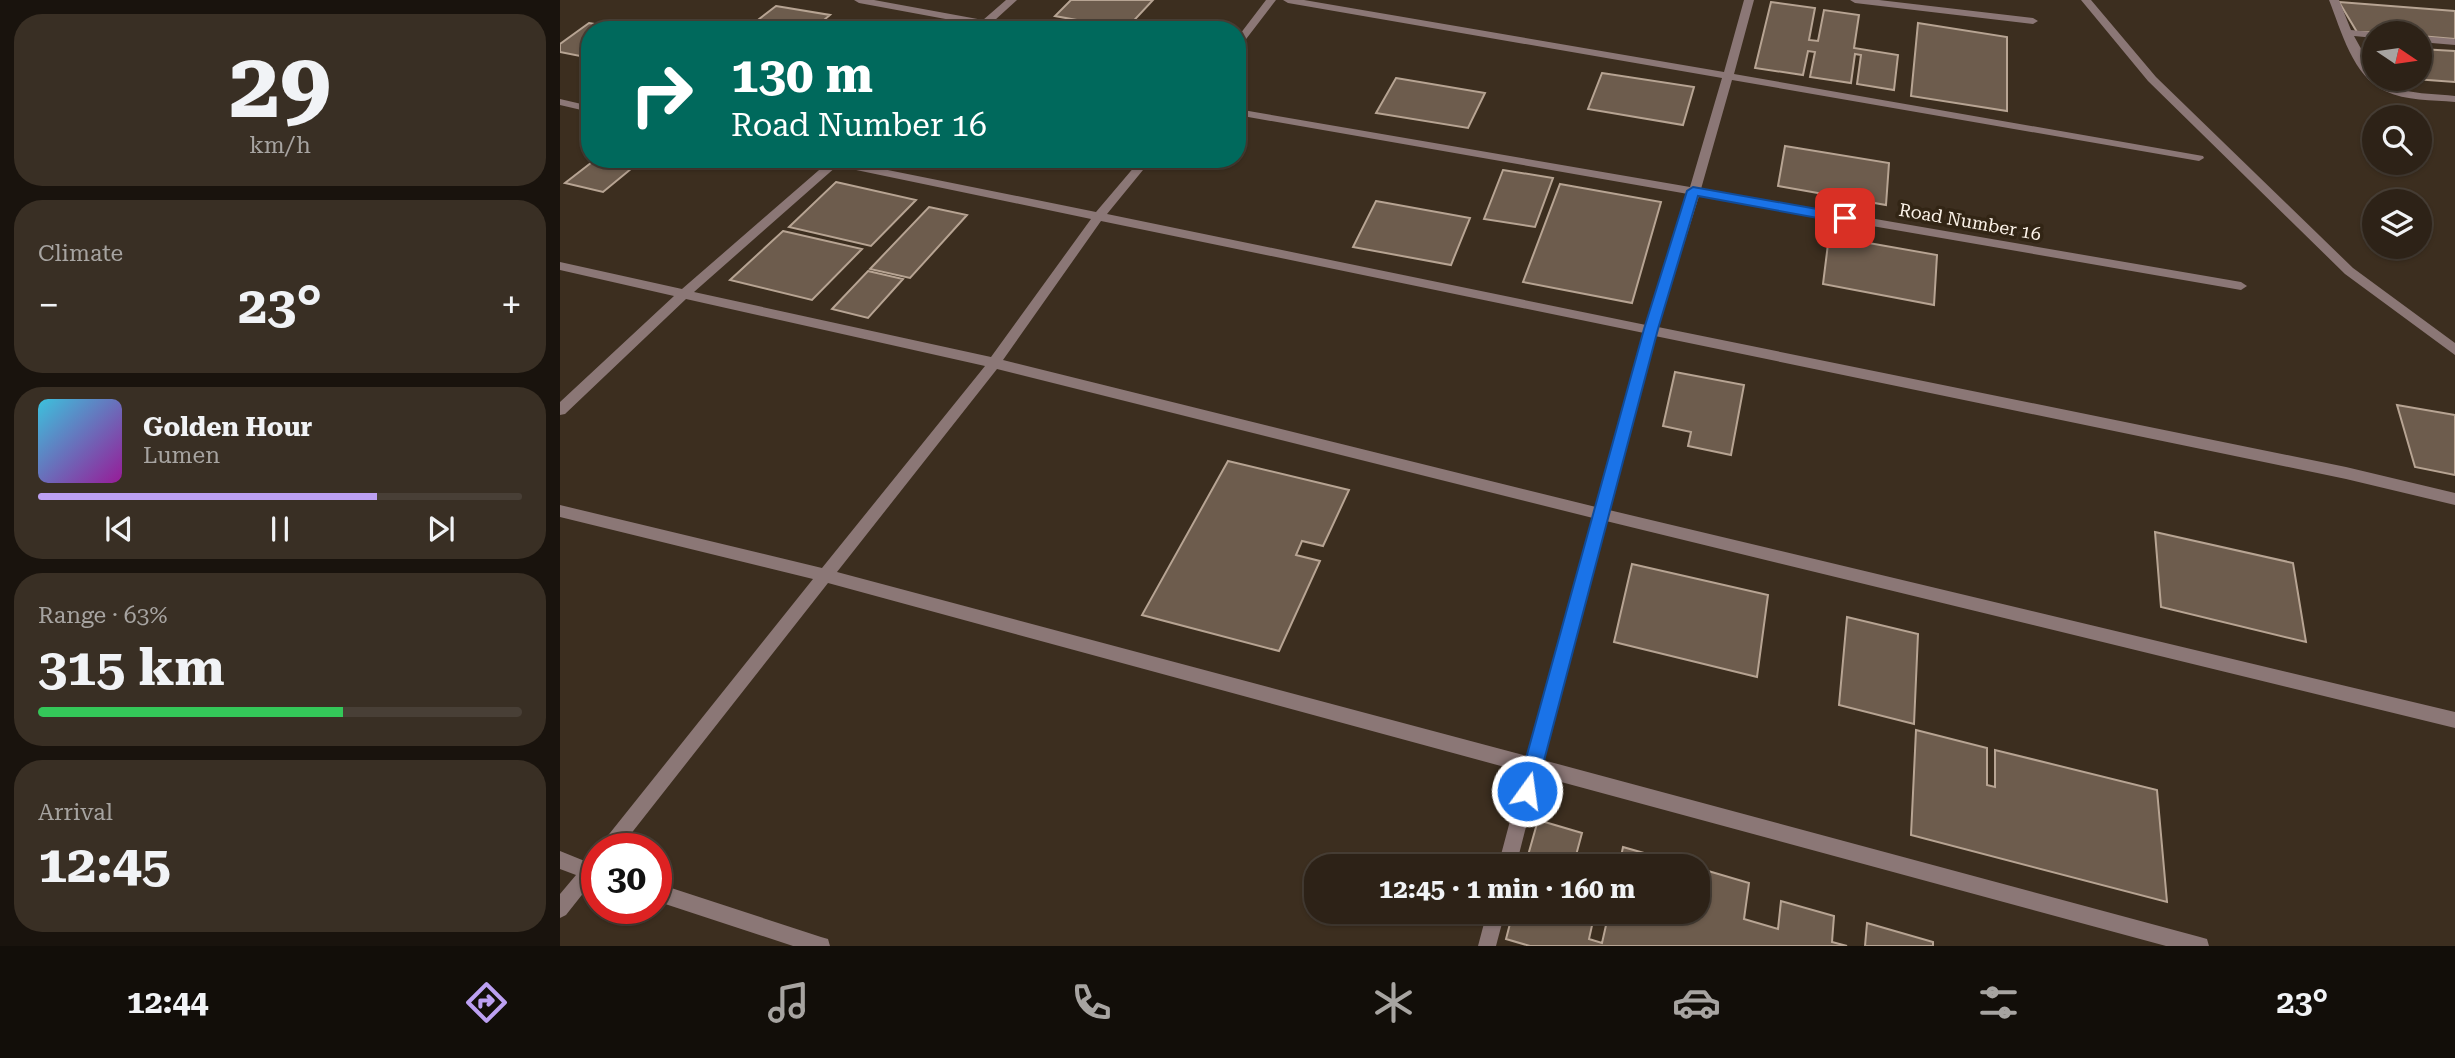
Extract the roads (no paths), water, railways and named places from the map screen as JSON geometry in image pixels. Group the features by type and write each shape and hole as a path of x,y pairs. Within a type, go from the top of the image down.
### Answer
{"street":[{"path":"859,0 954,21"},
{"path":"988,21 1012,0"},
{"path":"1246,33 1271,0"},
{"path":"1287,0 2199,158"},
{"path":"1510,854 1651,329 1729,77 1749,0"},
{"path":"1855,0 2033,21"},
{"path":"2086,0 2152,79 2349,271 2455,350"},
{"path":"2334,0 2367,72 2387,90 2455,99"},
{"path":"2348,33 2362,34"},
{"path":"2432,40 2455,41"},
{"path":"560,102 581,107"},
{"name":"Road Number 16","path":"1246,114 2241,286"},
{"path":"560,410 684,294 829,168"},
{"path":"870,168 2346,473 2455,499"},
{"path":"621,833 994,363 1099,216 1139,168"},
{"path":"560,266 994,363 1601,514 2455,720"},
{"path":"560,511 826,576 2200,946"},
{"path":"560,860 581,865"},
{"path":"560,909 581,885"},
{"path":"672,897 821,946"},
{"path":"1487,946 1493,924"}]}
